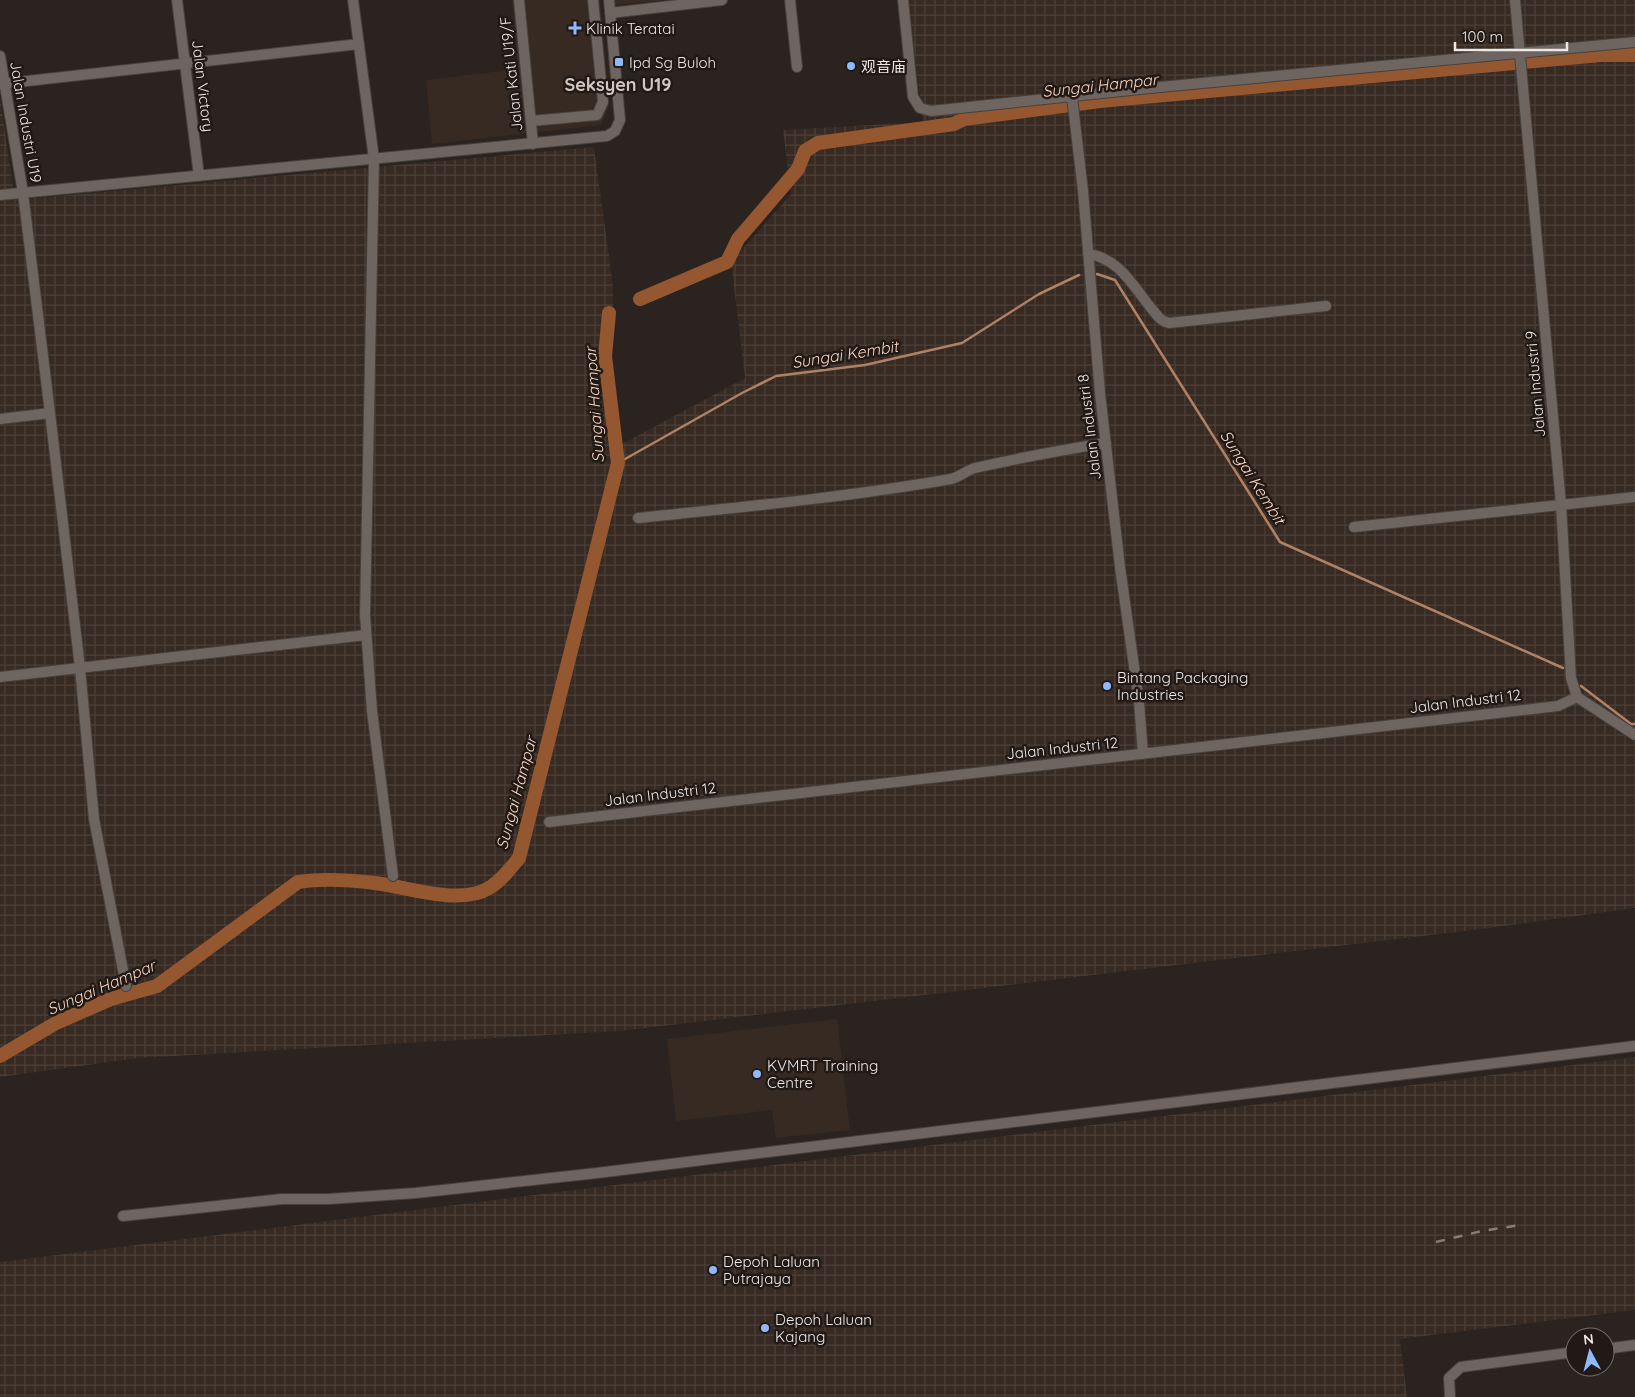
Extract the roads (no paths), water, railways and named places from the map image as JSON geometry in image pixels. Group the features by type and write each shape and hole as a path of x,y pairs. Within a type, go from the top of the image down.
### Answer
{"street":[{"name":"Jalan Victory","path":"177,0 199,176"},
{"path":"354,0 374,159 366,635 372,711 393,876"},
{"name":"Jalan Kati U19/F","path":"519,0 533,144"},
{"path":"531,121 597,115 603,102 593,0"},
{"path":"0,195 600,138 615,131 620,120 609,0"},
{"path":"610,13 687,2 722,0"},
{"path":"790,0 797,67"},
{"path":"903,0 912,92 920,108 936,111 1073,102 1635,42"},
{"name":"Jalan Industri 9","path":"1515,0 1561,504 1571,678 1577,697"},
{"path":"2,84 359,44"},
{"name":"Jalan Industri U19","path":"0,56 2,84 23,193 80,668 94,819 126,986"},
{"name":"Jalan Industri 8","path":"1073,102 1106,443 1120,567 1139,702 1143,754"},
{"path":"1088,254 1103,257 1116,265 1158,317 1169,323 1326,306"},
{"path":"0,419 50,413"},
{"path":"638,518 820,498 926,483 955,478 972,469 1047,452 1106,443"},
{"path":"1354,527 1635,497"},
{"path":"0,677 366,635"},
{"path":"1577,697 1635,735"},
{"name":"Jalan Industri 12","path":"549,822 1558,706 1577,697"},
{"path":"123,1216 282,1198 329,1199 416,1193 597,1173 1635,1046"},
{"path":"1615,1348 1635,1345"},
{"path":"1450,1397 1449,1378 1461,1367 1565,1353"}],"waterway":[{"name":"Sungai Hampar","path":"640,299 727,262 738,239 798,169 805,151 818,143 954,124 964,119 1100,101 1601,55 1635,55"},
{"name":"Sungai Kembit","path":"1097,274 1115,280 1280,542 1563,668"},
{"name":"Sungai Kembit","path":"618,463 742,393 776,376 865,365 962,343 1039,294 1079,275"},
{"name":"Sungai Hampar","path":"0,1056 56,1023 111,999 157,986 298,882 356,881 433,894 463,895 477,893 489,888 519,858 618,463 605,356 609,313"},
{"name":"Sungai Kembit","path":"1581,686 1631,724 1635,724"}],"railway":[{"path":"1436,1242 1482,1231 1520,1225"}],"place":[{"name":"Klinik Teratai","path":"575,28"},
{"name":"Ipd Sg Buloh","path":"619,62"},
{"name":"观音庙","path":"851,66"},
{"name":"Bintang Packaging Industries","path":"1107,686"},
{"name":"KVMRT Training Centre","path":"757,1074"},
{"name":"Depoh Laluan Putrajaya","path":"713,1270"},
{"name":"Depoh Laluan Kajang","path":"765,1328"}],"district":[{"name":"Seksyen U19","path":"618,84"}]}
